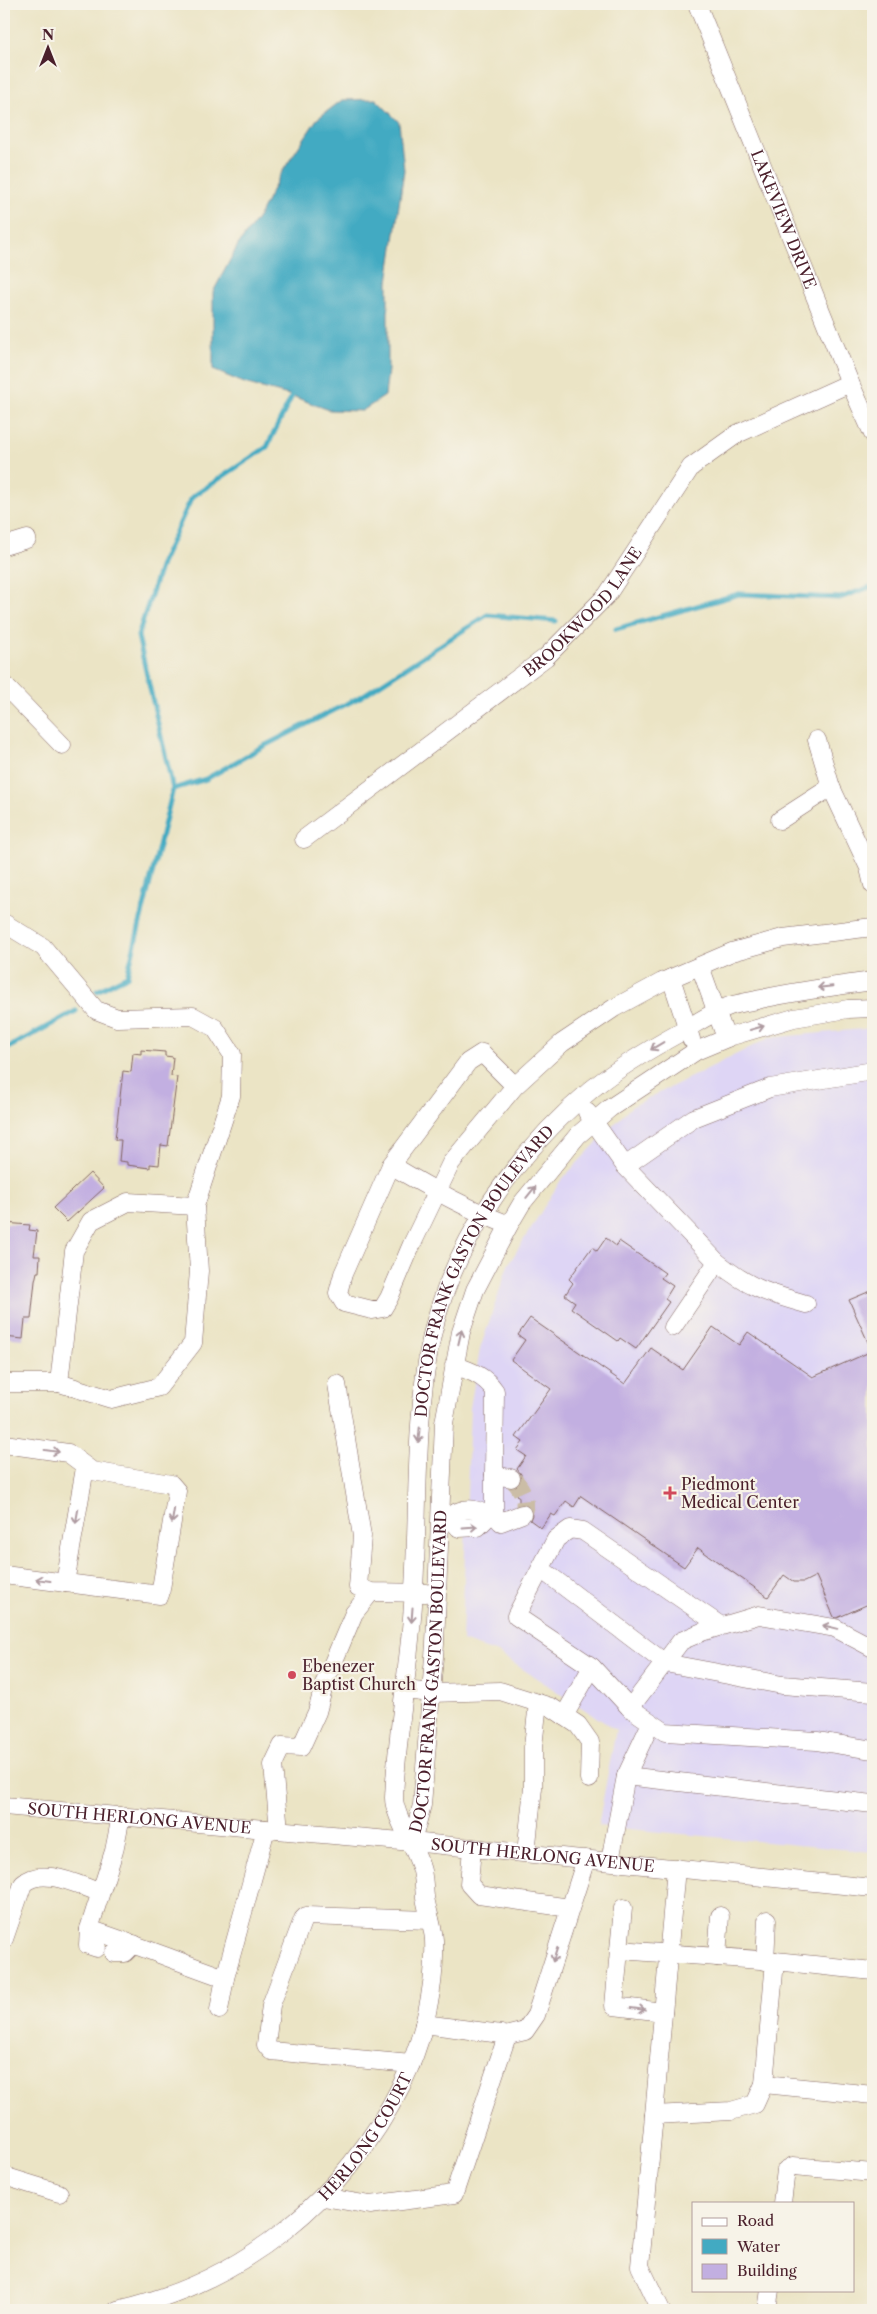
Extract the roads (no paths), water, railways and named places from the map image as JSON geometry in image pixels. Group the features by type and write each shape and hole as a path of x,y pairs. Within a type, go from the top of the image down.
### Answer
{"street":[{"name":"LAKEVIEW DRIVE","path":"697,4 850,383 873,434"},
{"name":"BROOKWOOD LANE","path":"304,839 546,657 607,595 691,467 737,434 850,383"},
{"path":"4,546 27,539"},
{"path":"4,685 62,745"},
{"path":"818,740 831,787 869,868 873,885"},
{"path":"780,820 831,787"},
{"path":"4,923 43,947 96,1010 117,1018 193,1016 215,1028 232,1054 231,1096 195,1206 199,1271 193,1343 159,1387 111,1399 59,1383 4,1383"},
{"path":"515,1086 482,1053 474,1056 391,1165 342,1274 338,1293 344,1303 372,1310 383,1308 451,1163 515,1086 562,1043 614,1008 671,978 732,952 782,938 873,927"},
{"path":"700,966 726,1038"},
{"path":"671,978 687,1029 696,1050"},
{"name":"DOCTOR FRANK GASTON BOULEVARD","path":"412,1842 394,1805 414,1591 418,1443 424,1383 433,1332 450,1281 482,1215 540,1138 592,1089 687,1029 727,1007 814,988 873,981"},
{"name":"DOCTOR FRANK GASTON BOULEVARD","path":"412,1842 422,1805 445,1518 444,1423 461,1332 475,1290 509,1225 522,1202 578,1135 646,1083 696,1050 726,1038 794,1018 848,1009 873,1008"},
{"path":"625,1166 694,1118 770,1088 873,1071"},
{"path":"580,1101 625,1166 717,1262 734,1276 762,1292 806,1304"},
{"path":"391,1165 436,1192 482,1215 509,1225"},
{"path":"59,1383 74,1251 91,1221 128,1202 195,1206"},
{"path":"673,1326 717,1262"},
{"path":"454,1365 479,1374 489,1382 495,1391 502,1477 492,1515"},
{"path":"337,1384 362,1536 358,1587 371,1592 414,1591 439,1594"},
{"path":"4,1444 68,1453 92,1472 171,1484 177,1491 160,1595 4,1575"},
{"path":"65,1583 85,1468"},
{"path":"445,1518 459,1511 476,1509 492,1515 502,1522 522,1514"},
{"path":"721,1626 583,1531 570,1529 556,1539 516,1616 592,1667 630,1708 665,1732 817,1742 873,1750"},
{"path":"541,1569 665,1662 782,1685 873,1692"},
{"path":"219,2010 225,1978 272,1830 273,1765 282,1746 301,1747 317,1712 325,1682 354,1613 371,1592"},
{"path":"630,1708 681,1641 721,1626 759,1615 835,1628 873,1648"},
{"path":"564,1716 592,1667"},
{"path":"406,1690 431,1693 500,1691 551,1707 578,1725 590,1742 589,1779"},
{"path":"526,1853 533,1788 533,1747 538,1703"},
{"path":"610,1862 626,1776 651,1722"},
{"path":"626,1776 873,1804"},
{"name":"SOUTH HERLONG AVENUE","path":"4,1806 412,1842 873,1888"},
{"path":"97,1948 88,1945 88,1929 114,1851 121,1816"},
{"name":"HERLONG COURT","path":"117,2310 140,2305 184,2290 220,2274 254,2254 285,2232 323,2197 341,2178 370,2141 390,2108 411,2064 424,2024 433,1976 434,1937 423,1872 412,1842"},
{"path":"472,1848 469,1884 479,1896 570,1908"},
{"path":"424,2024 505,2036 524,2031 536,2015 586,1859"},
{"path":"661,2310 640,2266 644,2201 654,2114 676,1868"},
{"path":"4,1939 23,1884 29,1878 39,1876 61,1879 99,1892"},
{"path":"623,1908 614,2006 663,2012"},
{"path":"411,2064 271,2051 266,2046 271,2005 303,1919 306,1916 430,1920"},
{"path":"717,1957 720,1916"},
{"path":"654,2114 731,2111 756,2104 764,2084 770,1961 767,1920"},
{"path":"88,1929 225,1978"},
{"path":"114,1953 125,1953 134,1944"},
{"path":"619,1950 770,1961 873,1972"},
{"path":"323,2197 370,2205 454,2194 506,2039 505,2036"},
{"path":"764,2084 873,2094"},
{"path":"782,2202 786,2170 793,2166 873,2173"},
{"path":"4,2176 59,2193"},
{"path":"767,2310 770,2292"}],"water":[{"path":"376,99 399,122 404,170 388,282 388,370 385,396 362,411 329,410 292,396 244,383 213,370 213,292 238,245 259,216 280,175 317,119 342,100"}],"waterway":[{"path":"173,789 138,636 161,564 192,497 267,447 292,396"},
{"path":"616,629 739,594 840,598 873,586"},
{"path":"97,991 127,976 173,789 206,779 262,747 362,696 487,615 556,621"},
{"path":"4,1050 76,1011"}],"tunnel":[{"path":"511,1478 523,1494 525,1504 522,1514"}],"place":[{"name":"Piedmont Medical Center","path":"670,1493"},
{"name":"Ebenezer Baptist Church","path":"292,1675"}]}
